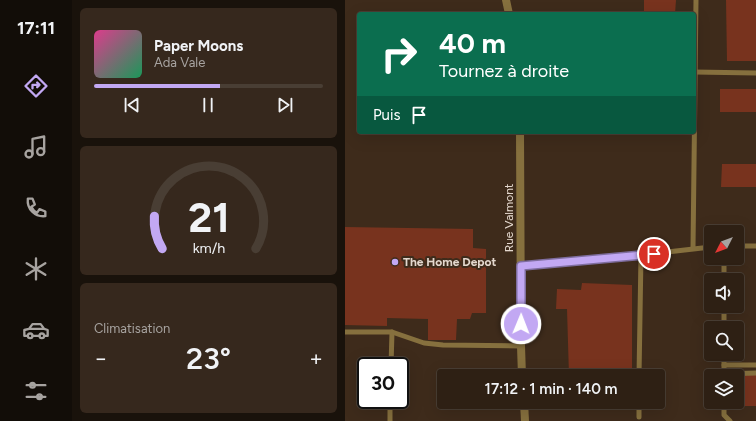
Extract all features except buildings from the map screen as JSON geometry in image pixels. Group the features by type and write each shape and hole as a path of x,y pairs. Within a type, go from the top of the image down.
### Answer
{"street":[{"path":"506,0 509,12"},
{"name":"Rue Valmont","path":"520,134 522,369"},
{"path":"524,409 525,421"}],"lane":[{"path":"696,0 696,12"},
{"path":"696,72 756,73"},
{"path":"693,248 694,134"},
{"path":"744,246 756,246"},
{"path":"521,266 641,256 704,247"},
{"path":"639,369 641,256"},
{"path":"345,332 392,332 424,343 443,345 521,346"},
{"path":"391,357 392,332"},
{"path":"724,361 724,369"},
{"path":"724,365 756,365"},
{"path":"744,374 756,373"},
{"path":"390,409 390,421"},
{"path":"639,409 639,417"},
{"path":"724,409 724,415 730,421"}],"place":[{"name":"The Home Depot","path":"395,262"}],"route":[{"path":"521,324 521,266 654,254"}]}
